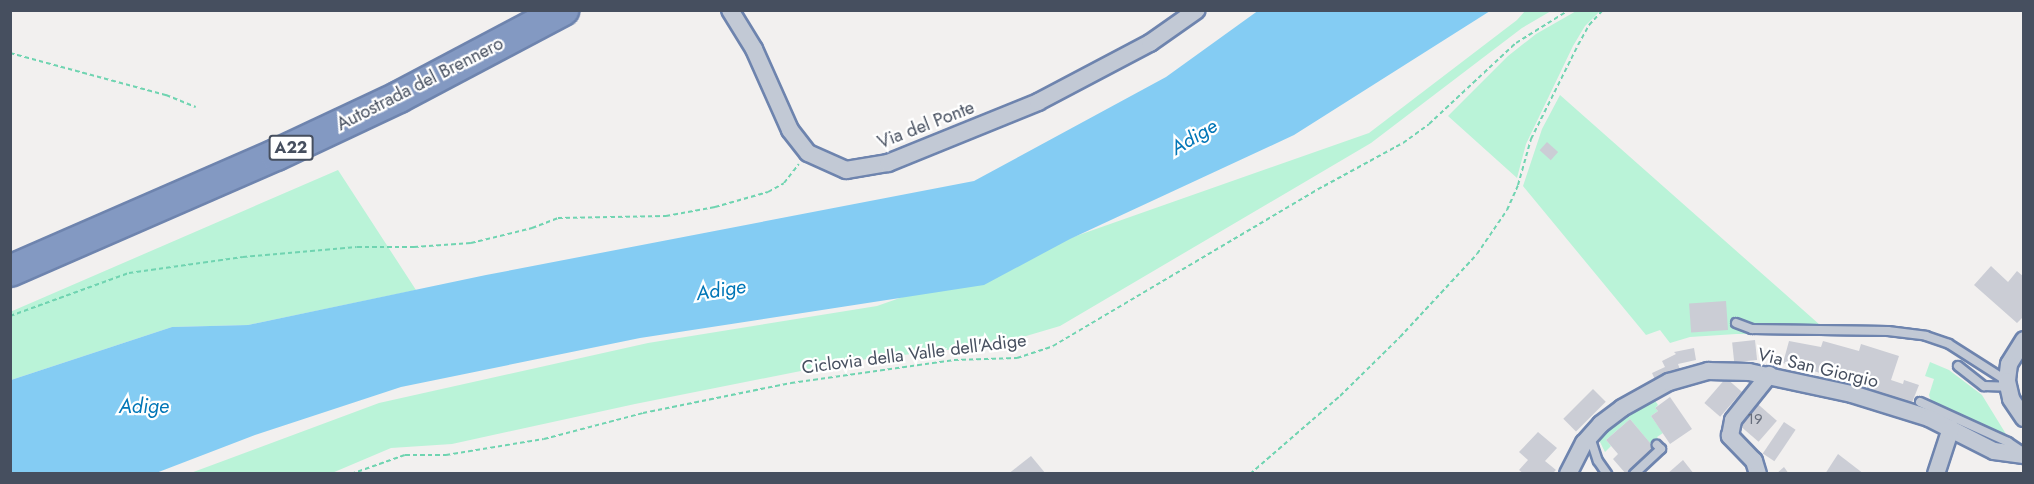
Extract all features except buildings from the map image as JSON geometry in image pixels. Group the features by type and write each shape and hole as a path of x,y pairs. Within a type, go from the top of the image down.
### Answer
{"highway":[{"name":"Autostrada del Brennero","path":"10,253 268,140 525,10"},
{"name":"Autostrada del Brennero","path":"10,271 317,136 399,97 563,10"}],"street":[{"name":"Via del Ponte","path":"730,10 754,49 790,130 808,153 846,170 888,162 1038,102 1150,43 1197,10"},
{"path":"2024,340 2009,364 2008,384 2011,399 2024,418"},
{"name":"Via San Giorgio","path":"1568,474 1589,437 1601,424 1623,408 1669,382 1708,371 1769,375 1872,400 1951,428 1994,451 2024,454"},
{"path":"1758,474 1754,461 1730,436 1733,420 1769,375"},
{"path":"1936,474 1951,428"}],"lane":[{"path":"1736,323 1752,329 1888,331 1926,336 1962,352 2008,384"},
{"path":"1958,366 1984,386 2008,384"},
{"path":"1920,402 2008,442 2024,454"},
{"path":"1589,437 1598,461 1607,474"},
{"path":"1634,474 1661,449 1657,445"}],"path":[{"name":"Ciclovia della Valle dell'Adige","path":"351,474 405,455 446,455 544,439 643,413 791,383 954,360 1017,358 1053,346 1324,186 1402,143 1429,124 1516,43 1569,10"},
{"path":"1250,474 1340,396 1400,337 1477,254 1507,210 1518,185 1531,139 1578,45 1589,25 1604,10"},
{"path":"10,53 166,95 196,107"},
{"path":"10,316 129,273 255,256 357,247 414,247 471,243 532,228 558,218 666,216 715,207 768,192 784,183 808,153"}],"green space":[{"path":"1578,10 1600,11 1585,26 1573,46 1526,144 1517,178 1448,116 1508,56 1536,34"},
{"path":"1525,11 1551,11 1522,28 1371,143 1060,326 999,344 851,361 635,404 452,444 391,448 332,473 188,474 379,403 648,343 877,306 1369,133 1517,20"},
{"path":"1560,95 1820,325 1821,334 1736,334 1690,337 1670,343 1660,330 1646,335 1523,186 1542,129"},
{"path":"338,170 416,290 248,325 172,327 11,380 10,312"},
{"path":"1930,362 1949,370 1982,395 2009,439 1931,401 1929,395 1934,379 1925,376"},
{"path":"1652,396 1658,405 1655,408 1658,411 1651,416 1663,433 1657,437 1661,442 1654,448 1630,419 1606,440 1611,446 1605,452 1598,438 1600,430"}],"water":[{"name":"Adige","path":"1259,10 1490,11 1294,135 1070,239 984,285 640,338 401,387 255,435 156,473 11,473 11,380 172,327 248,325 486,275 974,181 1166,77"}]}
